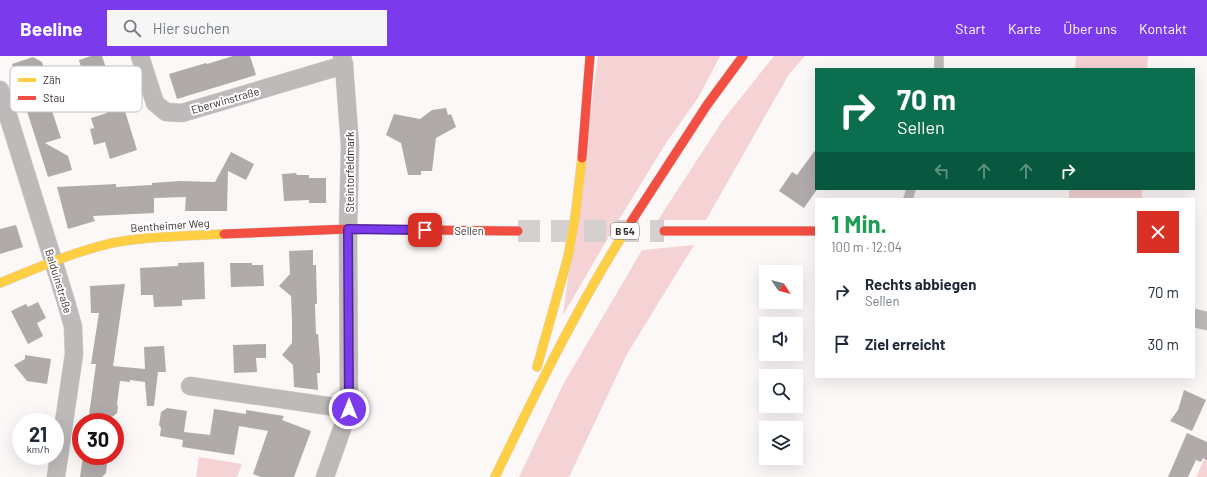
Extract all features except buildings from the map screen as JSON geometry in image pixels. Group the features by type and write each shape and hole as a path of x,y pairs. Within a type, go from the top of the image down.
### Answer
{"main road":[{"path":"523,416 571,242 580,180 590,56"},
{"name":"B 54","path":"495,477 523,416 553,357 618,242 707,105 743,56"},
{"name":"Sellen","path":"348,229 518,230"},
{"name":"Bentheimer Weg","path":"0,283 54,261 89,249 129,240 155,237 348,229"},
{"path":"664,231 815,231"}],"street":[{"name":"Eberwinstraße","path":"140,56 155,103 166,112 177,113 190,111 343,61"},
{"name":"Steintorfeldmark","path":"324,477 349,409 348,229 350,146 343,61"},
{"name":"Balduinstraße","path":"0,90 54,261 73,327 74,354 56,477"},
{"path":"1195,318 1207,321"},
{"path":"190,386 349,409"}],"lane":[{"path":"938,68 939,56"}],"shaded area":[{"path":"598,56 720,56 698,98 666,143 563,315"},
{"path":"774,56 805,56 789,74 706,220 658,220 723,120"},
{"path":"1076,56 1148,56 1147,68 1075,68"},
{"path":"1069,190 1142,190 1142,198 1069,198"},
{"path":"694,245 627,354 569,477 519,477 564,383 642,250"},
{"path":"1207,453 1207,477 1196,477"},
{"path":"199,457 242,464 237,477 196,477"}],"tunnel":[{"path":"518,231 664,231"}],"traffic: slow":[{"path":"537,367 568,257 575,218 582,158"},
{"path":"495,477 576,315 631,222"},
{"path":"0,283 41,266 112,243 154,238 224,234"}],"traffic: jam":[{"path":"582,158 590,56"},
{"path":"631,222 707,105 743,56"},
{"path":"224,234 348,229 518,231"},
{"path":"664,231 815,231"}],"route":[{"path":"349,409 348,229 425,230"}]}
